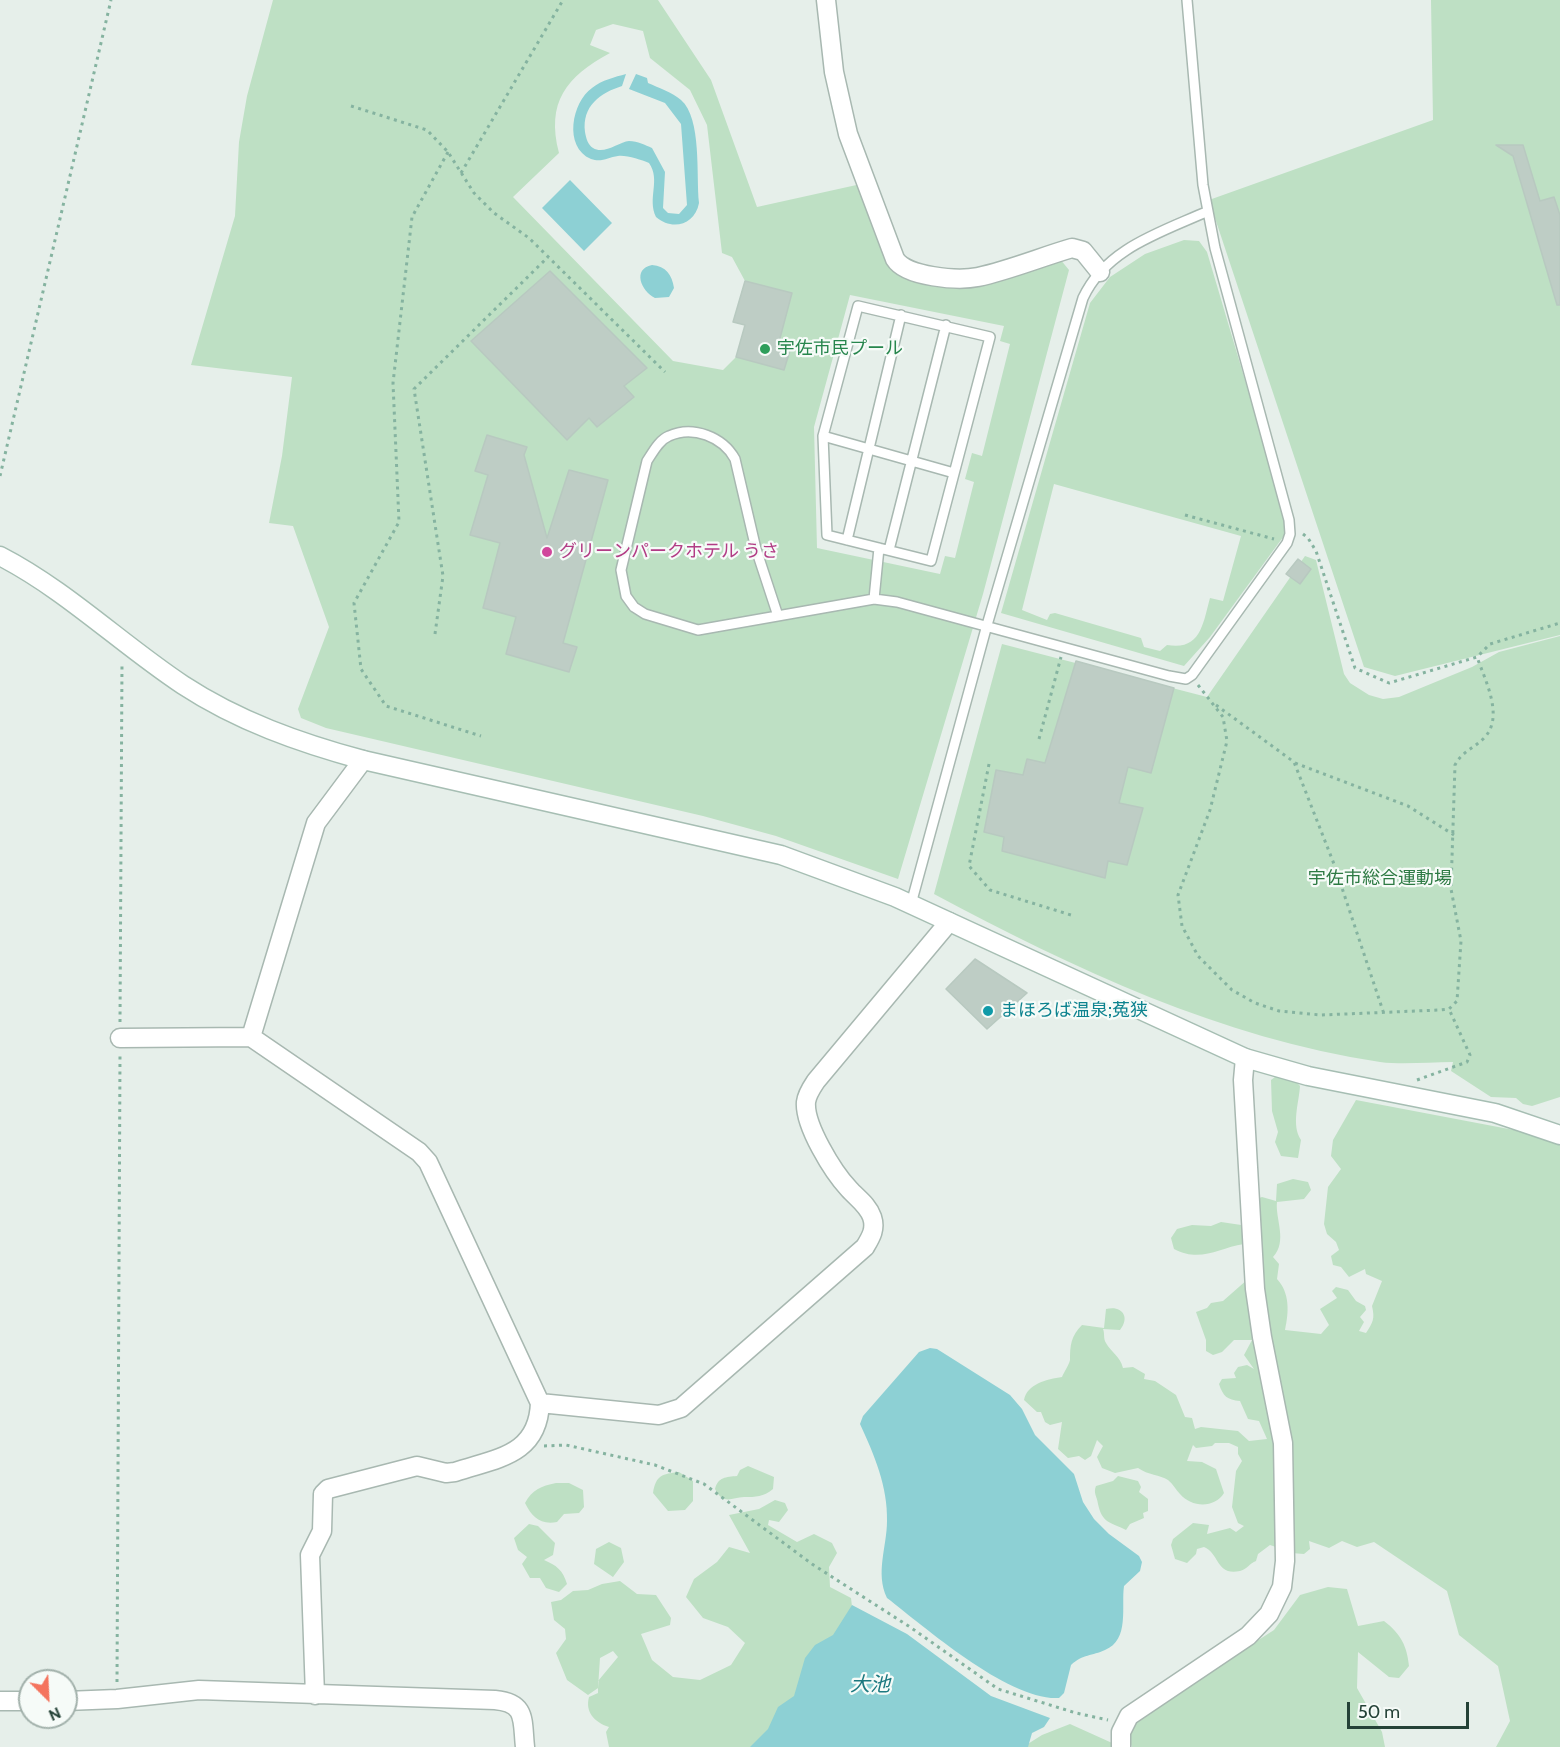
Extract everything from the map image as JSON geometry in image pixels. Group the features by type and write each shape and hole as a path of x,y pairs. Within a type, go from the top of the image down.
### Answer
{"street":[{"path":"826,0 834,72 848,134 895,259 901,267 913,273 975,277 1072,248 1083,251 1100,272"},
{"path":"0,556 48,585 183,685 244,719 298,741 363,760 756,848 850,879 911,904 1245,1058 1308,1076 1503,1115 1560,1135"},
{"path":"251,1037 316,823 363,760"},
{"path":"540,1403 659,1415 681,1408 865,1247 874,1230 872,1217 867,1206 848,1188 825,1155 807,1111 807,1097 816,1081 949,922"},
{"path":"120,1038 251,1037 409,1144 428,1162 540,1403 539,1418 532,1437 516,1451 455,1472 446,1473 417,1466 328,1489 323,1494 322,1531 310,1555 315,1695"},
{"path":"1120,1747 1125,1723 1139,1708 1253,1631 1269,1614 1282,1587 1285,1561 1283,1443 1262,1336 1256,1289 1243,1080 1245,1058"},
{"path":"78,1701 117,1699 199,1690 512,1701 522,1714 525,1747"},
{"path":"0,1701 18,1701"}],"lane":[{"path":"777,616 756,549 735,459 729,447 717,439 700,434 683,433 667,436 647,461 621,570 626,596 634,607 645,614 698,630 874,599 897,602 987,625 1186,679 1192,675 1287,543 1290,529 1215,248 1203,184 1187,0"},
{"path":"911,904 987,625 1072,331 1088,288 1100,272 1131,247 1208,211"},
{"path":"858,306 946,326 990,337 931,561 827,535 823,436 858,306"},
{"path":"847,540 901,315"},
{"path":"874,599 884,549 911,461 946,326"},
{"path":"823,436 954,473"}],"path":[{"path":"0,476 111,0"},
{"path":"461,173 563,0"},
{"path":"351,106 427,130 448,152 474,193 494,213 529,238 665,372"},
{"path":"448,152 412,217 393,383 399,522 354,603 361,669 386,706 481,736"},
{"path":"435,634 443,576 414,389 548,256"},
{"path":"1185,515 1276,539"},
{"path":"1290,529 1308,538 1316,551 1358,671 1389,683 1477,657 1490,644 1560,623"},
{"path":"117,1699 122,641"},
{"path":"1039,739 1062,656"},
{"path":"1192,675 1226,724 1227,741 1209,810 1178,896 1179,915 1191,946 1221,982 1241,996 1269,1008 1321,1015 1449,1009 1457,1001 1461,941 1451,889 1455,765 1461,754 1487,736 1493,718 1493,705 1477,657"},
{"path":"1211,701 1294,762 1408,806 1454,835"},
{"path":"1294,762 1334,864 1383,1011"},
{"path":"989,764 969,866 990,890 1071,915"},
{"path":"1388,1091 1467,1062 1470,1055 1449,1009"},
{"path":"516,1451 550,1445 566,1445 656,1465 704,1484 812,1564 910,1627 998,1689 1076,1713 1125,1723"}],"green space":[{"path":"273,0 658,0 711,80 757,207 861,184 872,226 883,250 890,261 914,278 1060,259 1069,270 983,594 898,879 776,836 703,816 326,728 301,718 298,709 329,627 293,526 269,523 282,456 292,377 191,365 235,216 239,142 247,96","holes":["613,24 643,31 650,58 690,90 707,125 722,253 732,257 745,281 733,322 745,325 736,357 723,370 673,361 513,197 559,153 555,119 563,93 582,72 610,53 590,45 596,30","850,295 1004,326 1000,341 1010,344 982,456 972,453 965,479 974,482 955,558 945,556 940,574 817,548 814,427"]},
{"path":"1431,0 1560,0 1560,635 1395,676 1364,667 1209,200 1433,120"},
{"path":"1184,240 1199,241 1207,252 1279,495 1286,533 1210,637 1184,666 1001,613 1090,303 1110,277 1145,254","holes":["1054,484 1241,536 1223,601 1210,598 1199,633 1187,644 1167,645 1160,651 1144,647 1141,638 1055,613 1050,614 1047,620 1022,610"]},
{"name":"宇佐市総合運動場","path":"1305,556 1316,560 1344,674 1350,683 1369,695 1383,699 1399,697 1472,667 1499,652 1560,636 1560,1097 1532,1106 1523,1104 1516,1098 1491,1097 1451,1071 1453,1062 1380,1062 1321,1051 1206,1018 1150,997 1040,949 934,894 1002,644 1207,697"},
{"path":"1279,1074 1293,1078 1300,1086 1296,1114 1296,1128 1301,1140 1298,1158 1281,1156 1275,1142 1278,1132 1272,1111 1271,1080"},
{"path":"1356,1100 1514,1130 1560,1145 1560,1747 1496,1747 1510,1721 1498,1666 1459,1635 1447,1591 1374,1542 1357,1547 1342,1541 1329,1548 1309,1541 1310,1549 1304,1554 1278,1552 1279,1548 1270,1545 1258,1554 1256,1561 1242,1570 1232,1572 1222,1567 1213,1554 1204,1547 1197,1549 1196,1554 1187,1563 1175,1559 1171,1545 1173,1539 1193,1523 1209,1525 1207,1534 1230,1528 1236,1532 1244,1526 1238,1523 1232,1507 1236,1471 1242,1461 1238,1454 1238,1447 1229,1443 1215,1443 1212,1446 1196,1448 1193,1445 1187,1461 1202,1462 1216,1469 1224,1493 1209,1504 1197,1504 1185,1499 1168,1480 1138,1468 1115,1473 1102,1468 1097,1457 1103,1446 1097,1440 1091,1456 1085,1460 1079,1456 1068,1458 1058,1449 1062,1422 1050,1425 1045,1422 1041,1412 1037,1412 1024,1400 1033,1386 1062,1377 1069,1362 1073,1337 1078,1329 1082,1325 1104,1328 1106,1309 1111,1308 1120,1310 1125,1320 1120,1330 1103,1329 1105,1339 1123,1368 1133,1367 1145,1374 1144,1379 1155,1381 1176,1395 1185,1417 1192,1418 1195,1429 1201,1427 1238,1431 1249,1441 1267,1439 1259,1421 1248,1419 1240,1401 1226,1397 1219,1384 1222,1379 1236,1378 1234,1373 1238,1367 1247,1365 1254,1369 1244,1355 1252,1340 1234,1340 1222,1352 1213,1355 1206,1351 1206,1340 1196,1312 1207,1308 1211,1303 1223,1301 1248,1279 1244,1244 1193,1255 1174,1249 1171,1238 1177,1229 1192,1225 1211,1226 1221,1222 1248,1226 1250,1201 1262,1197 1276,1201 1277,1184 1293,1179 1308,1182 1311,1190 1304,1199 1277,1202 1280,1244 1273,1257 1279,1264 1277,1279 1284,1290 1287,1303 1285,1330 1321,1334 1329,1325 1320,1309 1337,1298 1332,1291 1336,1287 1348,1290 1356,1301 1365,1306 1366,1310 1360,1317 1364,1322 1359,1331 1366,1333 1373,1320 1372,1306 1382,1281 1366,1274 1365,1269 1349,1277 1341,1267 1333,1265 1331,1256 1339,1250 1336,1242 1327,1234 1324,1224 1328,1187 1341,1169 1331,1156 1333,1140"},
{"path":"748,1466 774,1477 773,1489 756,1497 724,1499 721,1497 715,1489 718,1482 726,1477 737,1476 740,1470"},
{"path":"679,1472 693,1481 693,1501 685,1510 668,1511 653,1493 654,1487 661,1476"},
{"path":"1118,1476 1138,1481 1141,1487 1139,1492 1148,1499 1148,1511 1143,1513 1144,1518 1130,1524 1126,1530 1104,1518 1095,1493 1096,1486 1113,1481"},
{"path":"556,1483 569,1483 583,1490 584,1507 579,1513 564,1514 557,1522 541,1521 534,1516 525,1503 538,1489"},
{"path":"775,1500 785,1503 788,1510 779,1522 769,1520 768,1525 797,1542 814,1534 832,1543 837,1553 829,1567 830,1587 851,1598 853,1615 769,1747 609,1747 606,1732 609,1727 595,1719 588,1707 589,1697 598,1693 598,1688 588,1695 567,1680 556,1653 566,1639 565,1629 554,1620 551,1602 561,1600 573,1591 588,1590 602,1584 620,1581 637,1594 656,1595 671,1618 670,1625 641,1634 652,1660 673,1677 700,1680 731,1665 745,1643 728,1627 703,1618 686,1597 694,1579 717,1562 729,1547 750,1553 729,1515 759,1509","holes":["613,1651 618,1657 599,1680 600,1658"]},
{"path":"529,1524 538,1526 555,1543 553,1555 544,1560 558,1569 565,1579 567,1584 559,1592 546,1588 540,1578 530,1578 522,1564 527,1557 518,1550 514,1538"},
{"path":"609,1542 621,1548 624,1562 613,1577 594,1564 596,1549"},
{"path":"1328,1587 1347,1589 1358,1626 1384,1621 1395,1631 1405,1646 1409,1666 1399,1678 1389,1677 1358,1652 1357,1688 1382,1732 1385,1747 1132,1747 1131,1731 1139,1717 1274,1630 1300,1595"},
{"path":"1070,1724 1121,1747 1023,1747 1042,1735"}],"water":[{"path":"626,74 622,86 607,92 590,108 585,123 587,139 591,147 597,150 629,141 652,148 665,172 663,208 668,213 679,214 687,205 681,124 665,103 629,89 636,74 647,78 648,83 670,92 681,100 688,108 695,133 699,203 693,216 682,224 669,224 656,217 653,203 654,176 649,163 622,156 602,160 591,159 582,153 577,145 574,124 579,103 592,88 600,83"},
{"path":"570,180 612,223 584,251 542,208"},
{"path":"652,265 665,269 670,275 674,288 669,297 655,298 643,286 640,275 646,267"},
{"path":"930,1348 937,1349 1010,1395 1022,1409 1035,1435 1074,1474 1083,1502 1094,1519 1109,1534 1139,1556 1142,1562 1140,1571 1124,1586 1123,1622 1118,1639 1105,1650 1084,1657 1071,1665 1064,1693 1059,1698 1039,1696 993,1676 945,1644 887,1598 882,1570 887,1531 887,1508 883,1483 860,1424 863,1416 919,1352"},
{"name":"大池","path":"852,1605 907,1634 991,1696 1050,1718 1044,1727 1032,1733 1028,1747 750,1747 768,1729 778,1707 794,1696 805,1658 815,1645 833,1635"}],"building":[{"path":"1496,145 1523,145 1540,201 1554,197 1560,215 1560,305 1557,305 1513,156"},
{"path":"550,271 647,368 624,386 634,397 597,427 589,418 567,440 471,341"},
{"path":"745,281 792,293 779,342 792,344 784,370 736,357 745,325 733,322"},
{"name":"グリーンパークホテル うさ","path":"487,435 527,447 524,455 547,538 569,470 608,480 563,643 577,647 569,672 506,654 516,617 483,608 500,543 470,535 488,475 475,471"},
{"path":"1298,559 1311,569 1300,584 1286,574"},
{"path":"1076,661 1174,688 1151,773 1128,767 1119,803 1143,808 1127,865 1108,861 1105,878 1002,851 1004,837 984,832 996,770 1023,775 1027,759 1045,763"},
{"name":"まほろば温泉;菟狭","path":"975,959 1027,993 987,1029 946,989"}],"place":[{"name":"宇佐市民プール","path":"765,349"},
{"name":"グリーンパークホテル うさ","path":"547,552"},
{"name":"まほろば温泉;菟狭","path":"988,1011"}]}
